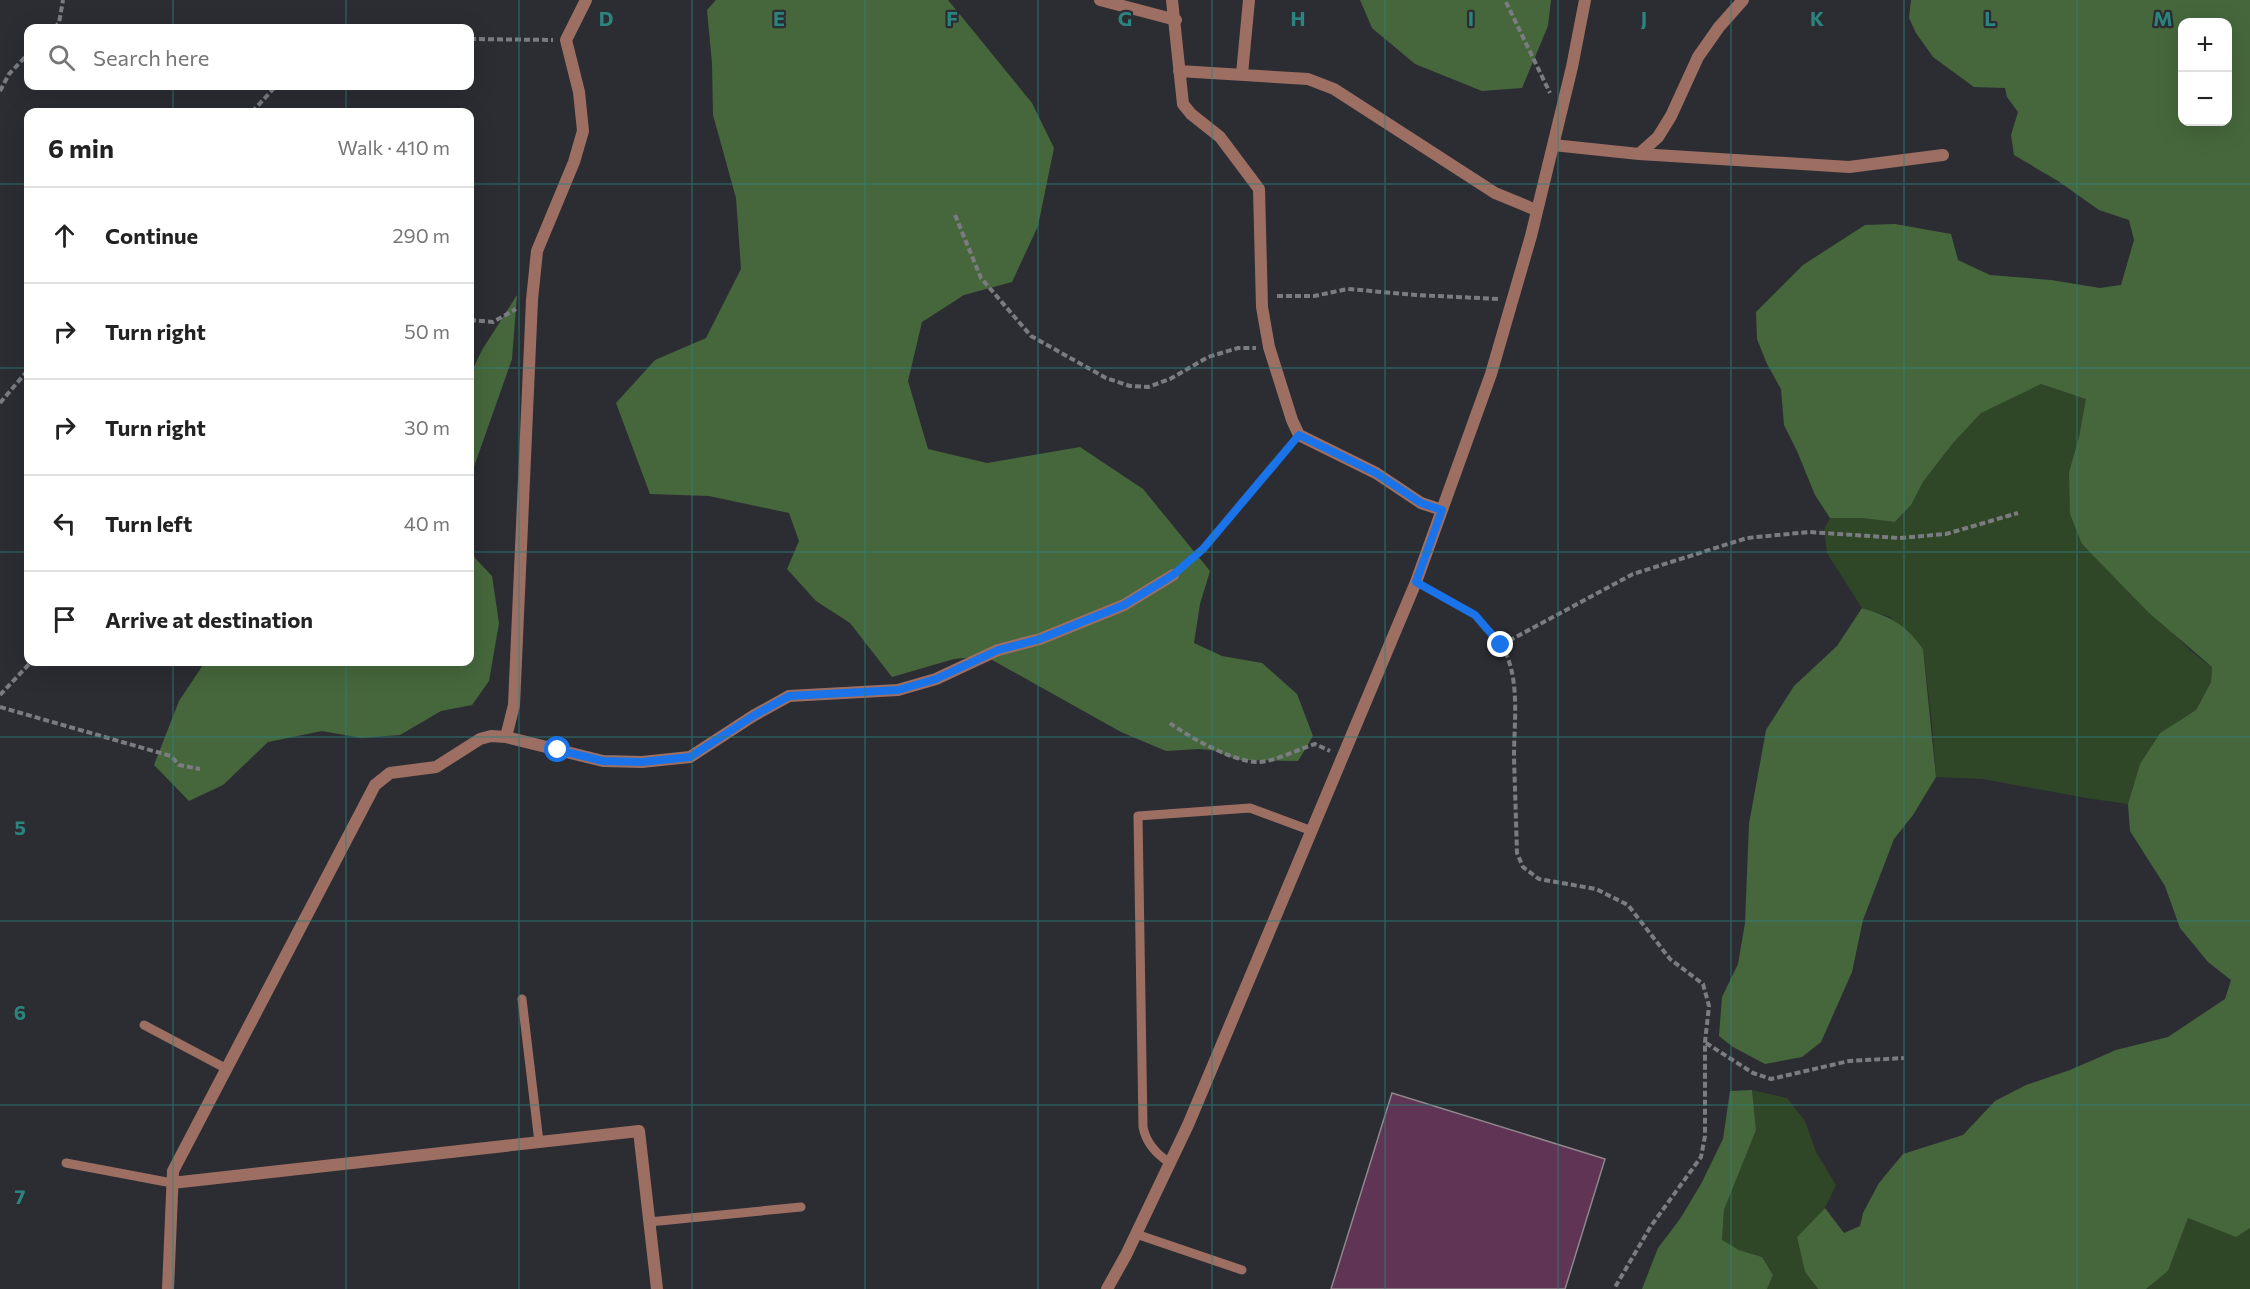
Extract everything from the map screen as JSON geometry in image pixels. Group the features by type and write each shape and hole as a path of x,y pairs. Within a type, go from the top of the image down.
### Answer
{"street":[{"path":"507,737 514,705 532,300 537,251 574,162 583,131 579,92 566,40 586,0"},
{"path":"1100,0 1176,20"},
{"path":"1172,0 1176,20 1183,104 1191,114 1220,137 1259,189 1261,296 1269,347 1299,435 1376,473 1421,503 1442,510"},
{"path":"1242,74 1249,0"},
{"path":"1107,1289 1136,1234 1197,1104 1416,582 1491,374 1532,236 1585,0"},
{"path":"1639,154 1658,137 1671,116 1698,57 1719,27 1743,0"},
{"path":"1179,71 1308,79 1334,89 1495,193 1536,210"},
{"path":"1553,145 1639,154 1849,166 1943,155"},
{"path":"168,1289 173,1171 375,785 390,773 436,767 480,740 491,736 507,737 603,761 642,762 690,757 753,716 789,696 898,690 936,679 998,650 1040,639 1124,605 1173,575"},
{"path":"172,1184 639,1131 657,1289"}],"lane":[{"path":"1170,1163 1160,1156 1145,1139 1143,1127 1138,816 1250,808 1312,831"},
{"path":"522,999 539,1142"},
{"path":"144,1025 227,1069"},
{"path":"66,1163 172,1184"},
{"path":"649,1222 801,1207"},
{"path":"1136,1234 1242,1270"}],"path":[{"path":"58,24 63,0"},
{"path":"1506,2 1552,96 1564,99"},
{"path":"474,39 566,40"},
{"path":"0,91 9,74 24,58"},
{"path":"256,108 272,90"},
{"path":"955,215 981,278 1031,336 1106,378 1130,386 1148,387 1170,380 1208,357 1238,348 1269,347"},
{"path":"1261,296 1314,296 1348,289 1512,301"},
{"path":"474,320 493,322 532,300"},
{"path":"0,403 24,375"},
{"path":"1173,575 1203,549 1299,435"},
{"path":"1501,645 1633,574 1747,538 1809,532 1899,538 1946,534 2018,513"},
{"path":"1416,582 1475,615 1501,645 1511,666 1516,719 1517,853 1523,867 1539,879 1596,889 1628,905 1670,959 1703,984 1709,1006 1705,1042 1705,1136 1701,1157 1651,1226 1614,1289"},
{"path":"0,695 27,666"},
{"path":"0,707 171,756 179,765 200,769"},
{"path":"1170,723 1184,734 1204,744 1256,762 1315,744 1342,756"},
{"path":"1705,1042 1753,1073 1771,1079 1849,1062 1904,1058"}],"green space":[{"path":"716,0 948,0 1032,103 1054,148 1038,226 1012,282 964,295 922,322 908,381 928,449 987,463 1080,447 1143,489 1210,571 1200,604 1194,643 1222,656 1262,663 1297,694 1313,736 1298,761 1238,760 1212,750 1166,751 1121,732 985,656 954,659 892,677 850,623 816,601 787,569 799,541 789,513 709,496 650,494 616,403 655,360 706,338 741,269 736,198 713,115 712,63 707,10"},
{"path":"1360,0 1551,0 1548,26 1522,88 1482,91 1415,64 1372,28"},
{"path":"1911,0 2250,0 2250,1228 2236,1237 2188,1218 2168,1271 2146,1289 1818,1289 1805,1272 1797,1237 1825,1208 1844,1233 1860,1226 1863,1213 1879,1183 1903,1154 1963,1135 1995,1101 2026,1085 2070,1070 2116,1050 2168,1037 2225,999 2231,980 2208,962 2180,928 2165,886 2130,831 2128,804 2140,764 2160,733 2196,710 2211,682 2212,667 2148,612 2082,544 2070,514 2069,472 2079,437 2086,399 2041,384 1981,413 1953,443 1923,482 1911,505 1895,522 1862,518 1830,518 1815,495 1784,425 1781,389 1767,364 1757,339 1756,312 1803,265 1865,225 1895,224 1951,234 1958,260 1990,275 2051,280 2100,288 2121,285 2134,240 2129,220 2099,210 2058,181 2014,155 2011,135 2018,112 2007,97 2005,88 1974,87 1933,57 1916,33 1909,18"},
{"path":"517,295 512,359 474,467 474,367"},
{"path":"2041,384 2087,399 2069,472 2082,544 2191,651 2212,667 2211,682 2196,710 2160,733 2140,764 2128,804 1983,779 1936,777 1923,649 1890,617 1862,608 1827,553 1824,530 1830,518 1862,518 1896,522 1911,505 1923,482 1953,443 1981,412"},
{"path":"474,555 492,576 499,623 489,681 472,705 441,711 400,735 361,738 322,731 268,742 223,785 189,801 154,765 179,701 202,666 474,666"},
{"path":"1862,608 1897,622 1923,649 1936,777 1913,815 1894,839 1863,920 1852,972 1821,1042 1802,1057 1765,1064 1733,1047 1719,1036 1722,997 1738,964 1745,923 1749,824 1766,730 1794,686 1837,646"},
{"path":"1752,1090 1787,1098 1805,1121 1816,1152 1836,1185 1825,1208 1797,1237 1805,1272 1818,1289 1767,1289 1773,1275 1762,1257 1739,1250 1722,1241 1724,1210 1756,1130"},
{"path":"1752,1090 1756,1130 1724,1210 1722,1240 1739,1250 1762,1257 1773,1275 1767,1289 1642,1289 1658,1248 1680,1219 1701,1184 1723,1139 1730,1091"},
{"path":"2188,1217 2236,1236 2250,1225 2250,1289 2146,1289 2168,1271"}],"building":[{"path":"1392,1093 1605,1159 1565,1289 1331,1289"}],"route":[{"path":"558,750 603,761 642,762 690,757 753,716 789,696 898,690 936,679 998,650 1040,639 1124,605 1173,575 1203,549 1299,435 1376,473 1421,503 1442,510 1416,582 1475,615 1501,645"}]}
